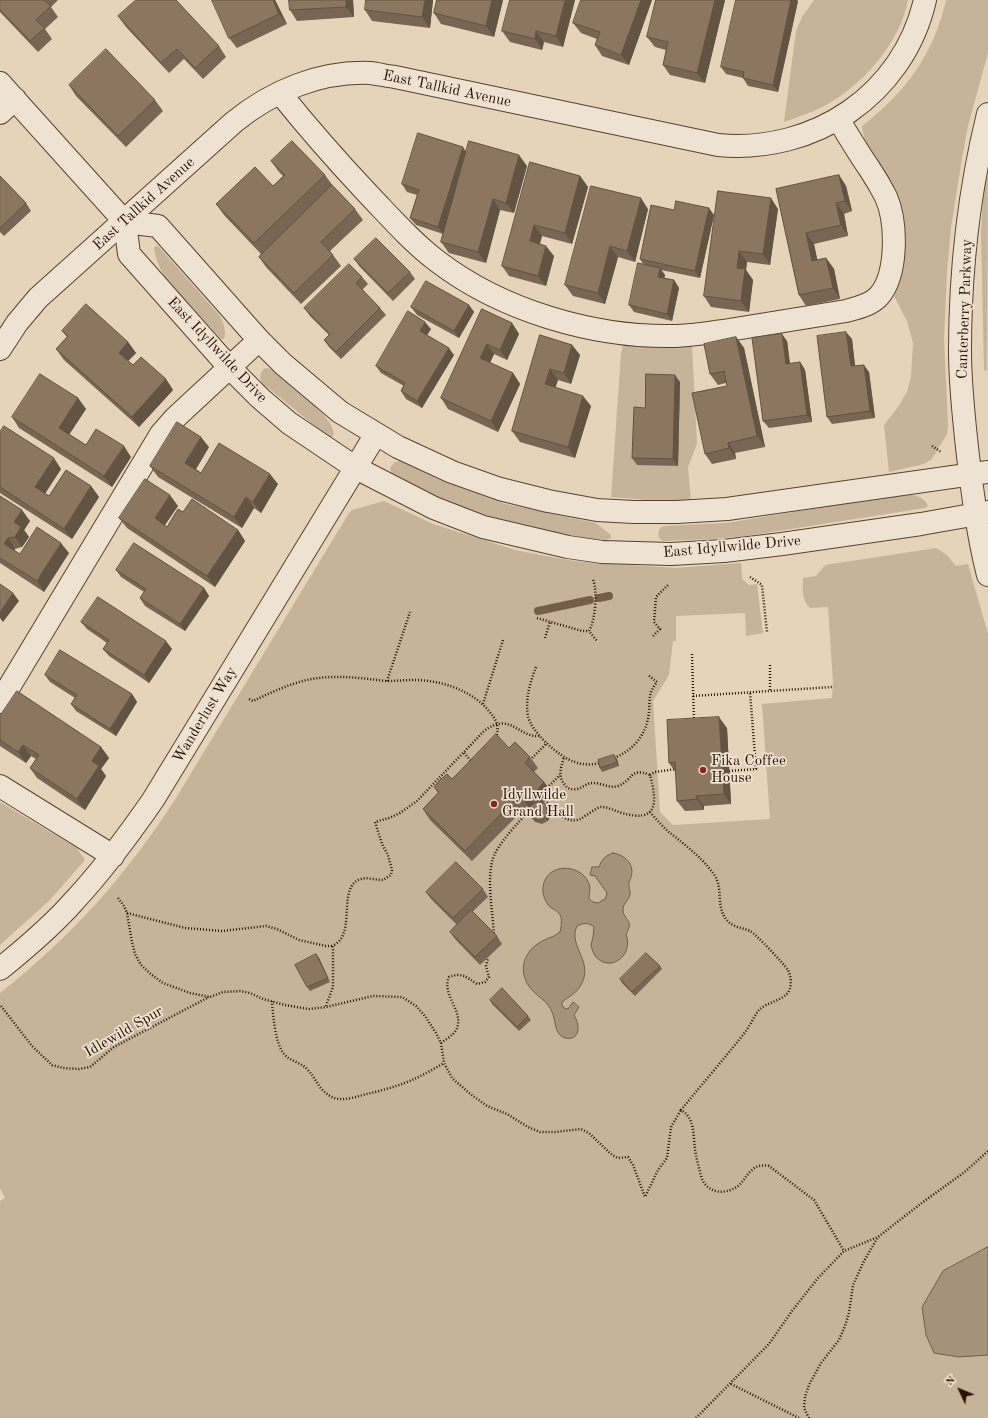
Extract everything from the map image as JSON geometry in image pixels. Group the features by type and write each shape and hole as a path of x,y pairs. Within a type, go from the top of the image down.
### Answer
{"street":[{"name":"East Tallkid Avenue","path":"0,349 17,323 38,298 125,222 234,122 249,110 280,93 306,83 329,76 349,74 372,74 395,77 718,145 732,147 768,144 792,139 817,130 838,119 865,101 876,91 900,62 918,27 925,0"},
{"path":"0,83 7,106 125,222 158,226 259,340 283,364 340,412 398,447 452,472 494,487 548,501 614,512 663,513 727,509 979,473"},
{"path":"280,93 312,132 404,232 438,262 458,276 512,304 561,322 618,332 676,336 701,334 838,313 865,305 879,296 892,270 893,238 889,205 880,187 838,119"},
{"name":"Canterberry Parkway","path":"988,114 973,186 963,270 961,372 979,473 988,575"},
{"name":"East Idyllwilde Drive","path":"125,222 129,254 229,367 260,398 289,422 356,468 434,508 483,528 568,547 602,552 671,554 724,551 921,524 982,513"},
{"path":"0,702 161,434 175,418 259,340"},
{"name":"Wanderlust Way","path":"0,969 74,902 113,856 153,800 376,434"},
{"path":"0,786 113,856"}],"path":[{"path":"932,446 941,452"},
{"path":"750,577 762,585 767,632"},
{"path":"589,631 593,623 594,611 595,585 593,580"},
{"path":"653,636 660,629 654,622 656,597 669,584"},
{"path":"387,681 410,612"},
{"path":"537,618 582,631 589,631"},
{"path":"545,638 550,622"},
{"path":"589,631 597,641"},
{"path":"483,704 503,640"},
{"path":"692,654 694,723"},
{"path":"770,665 770,691"},
{"path":"536,667 528,692 527,711 531,724 540,736 564,757 574,762 592,764 606,760"},
{"path":"613,758 634,746 644,729 649,714 650,693 657,682 648,675"},
{"path":"249,700 253,701 273,692 308,680 347,676 387,681 415,680 439,684 454,687 472,696 483,704 494,716 497,724 498,731 495,742"},
{"path":"693,696 832,687"},
{"path":"729,771 756,769 750,692"},
{"path":"127,913 184,928 222,931 266,926 277,929 299,940 326,946 333,946 340,940 345,930 347,903 351,886 355,881 362,878 383,880 390,875 392,870 388,855 382,844 375,822 389,818 407,808 427,791 484,731 491,726 497,724 510,724 531,735 540,736"},
{"path":"530,760 547,743"},
{"path":"464,753 474,764"},
{"path":"564,757 560,775 562,782 568,788 577,789 590,783 619,786 636,772 642,772 650,775"},
{"path":"650,775 655,772 676,769"},
{"path":"547,788 560,775"},
{"path":"537,802 542,797 554,810 564,818 573,822 581,820 600,807 637,816 645,816 650,812 654,804 653,785 650,775"},
{"path":"494,936 490,885 492,861 503,840 532,808"},
{"path":"650,812 668,831 697,855 708,867 718,883 721,908 726,919 737,928 750,932 783,964 788,971 790,980 790,989 788,993 763,1007 758,1012 748,1029 681,1110 687,1114 694,1131 695,1150 702,1179 705,1185 712,1190 720,1192 728,1191 738,1186 752,1169 761,1165 769,1166 814,1200 844,1251"},
{"name":"Idlewild Spur","path":"118,898 127,913 135,954 141,965 163,982 190,993 210,997"},
{"path":"326,1007 333,987 333,946"},
{"path":"441,1044 454,1033 458,1022 457,1011 447,986 449,977 456,974 462,974 477,984 485,982 489,977 486,966 488,958"},
{"name":"Idlewild Spur","path":"1,1006 32,1046 52,1065 63,1068 79,1069 90,1066 114,1047 210,997 223,992 250,992 285,1005 308,1009 326,1007 373,996 402,997 416,1006 425,1016 441,1044 444,1063 452,1078 469,1093 487,1106 508,1114 528,1127 540,1132 581,1129 589,1132 612,1155 618,1158 628,1157 634,1165 645,1197 658,1170 667,1158 671,1127 681,1110"},
{"path":"272,1001 275,1030 284,1054 299,1062 307,1069 314,1077 319,1087 331,1097 338,1099 351,1099 383,1091 412,1080 444,1063"},
{"path":"696,1418 770,1344 813,1283 844,1251 878,1237 966,1171 988,1150"},
{"path":"809,1418 804,1408 809,1385 821,1363 839,1340 845,1326 853,1285 864,1261 878,1237"},
{"path":"731,1384 799,1418"}],"shaded area":[{"path":"814,0 908,0 904,16 897,32 877,62 865,75 838,98 809,113 784,122 796,31 802,17"},
{"path":"946,0 988,0 988,53 968,126 951,228 947,271 944,339 948,426 947,434 932,459 924,464 889,472 884,425 907,392 911,377 913,343 907,321 894,296 898,284 899,205 865,142 862,126 892,100 916,71 934,38 941,20"},
{"path":"988,160 986,371 984,370 981,234 983,198"},
{"path":"156,246 159,247 220,316 225,330 224,339 221,339 165,277 157,260 154,248"},
{"path":"623,345 692,345 697,444 688,467 691,501 611,497 621,353"},
{"path":"265,368 271,369 320,411 331,425 334,434 332,437 315,426 262,383 260,375"},
{"path":"400,461 442,481 506,504 596,523 611,535 611,538 604,540 594,539 547,530 506,521 465,508 438,497 393,475 390,470 391,466 395,462"},
{"path":"905,494 924,500 928,506 925,508 746,536 663,541 659,538 658,533 660,528 664,526 726,523"},
{"path":"384,501 433,524 515,550 568,560 676,568 741,563 742,579 749,585 757,584 763,633 746,636 745,613 676,616 676,641 673,641 669,675 653,701 660,812 673,825 770,819 762,704 832,698 833,682 828,607 810,608 807,605 803,594 803,578 816,576 825,565 936,548 947,555 956,566 968,564 988,634 988,1418 0,1418 0,1201 5,1198 0,1188 0,993 51,950 118,879 176,798 349,513 352,510"},
{"path":"0,802 77,848 85,860 50,900 0,945"},
{"path":"613,853 625,858 632,868 629,882 630,895 623,909 623,913 629,923 626,934 628,942 627,949 620,959 614,962 608,963 602,961 595,956 591,945 594,927 590,924 582,924 577,926 575,934 576,941 584,963 585,971 584,979 579,988 562,1002 564,1008 568,1009 573,1002 579,1007 574,1015 578,1031 574,1037 565,1038 557,1031 553,1015 546,1003 529,986 523,968 524,961 531,950 539,943 560,932 561,917 558,912 547,903 543,895 543,887 546,879 551,873 558,869 566,868 574,870 581,873 587,879 590,887 589,899 598,903 605,899 607,893 595,876 590,875 592,867 599,867 604,858"},
{"path":"988,1247 988,1355 959,1357 934,1353 926,1335 922,1307 943,1271"}],"building":[{"path":"0,0 44,0 51,6 36,20 45,28 30,41 0,10"},
{"path":"136,0 176,0 219,46 195,68 177,49 161,63 118,16"},
{"path":"212,0 273,0 279,14 229,38"},
{"path":"289,0 346,0 346,7 290,10"},
{"path":"366,0 425,0 422,17 365,10"},
{"path":"437,0 492,0 486,26 434,13"},
{"path":"510,0 565,0 556,36 536,31 535,39 502,31"},
{"path":"581,0 641,0 621,55 595,45 600,32 573,23"},
{"path":"656,0 715,0 697,73 663,65 668,42 647,37"},
{"path":"736,0 791,0 773,85 743,78 744,72 721,67"},
{"path":"106,49 155,100 118,136 69,85"},
{"path":"418,133 463,147 438,227 410,218 419,190 402,184"},
{"path":"292,141 325,175 254,243 216,204 255,167 273,186 285,175 271,161"},
{"path":"469,141 519,155 506,203 493,199 478,252 441,242"},
{"path":"530,162 580,176 565,233 534,225 530,241 546,246 538,276 502,266"},
{"path":"839,175 845,201 836,203 841,225 806,233 812,261 826,258 833,288 799,295 776,189"},
{"path":"0,176 26,203 0,228"},
{"path":"332,185 355,209 321,242 333,255 294,293 259,257"},
{"path":"591,186 641,198 627,251 610,246 598,293 565,285"},
{"path":"718,191 771,198 763,254 739,251 737,268 745,269 741,301 704,296"},
{"path":"676,201 709,208 695,271 640,259 651,205 674,210"},
{"path":"376,238 410,272 388,293 354,259"},
{"path":"638,263 660,268 658,277 674,280 667,314 629,305"},
{"path":"349,264 362,277 356,283 380,308 336,352 324,340 330,334 304,308"},
{"path":"426,281 469,305 454,331 411,307"},
{"path":"86,304 128,342 119,353 133,365 141,357 166,379 132,417 56,349 68,336 62,331"},
{"path":"482,309 512,323 500,350 487,344 480,358 513,373 491,421 441,398"},
{"path":"408,311 425,322 420,331 449,348 417,401 401,391 405,383 376,366"},
{"path":"846,332 851,366 864,365 870,411 827,417 817,336"},
{"path":"782,334 786,364 800,362 807,415 763,421 752,338"},
{"path":"540,335 572,345 564,373 550,369 545,384 583,396 568,447 512,431"},
{"path":"736,337 757,436 728,443 729,448 705,454 692,393 727,386 724,371 710,374 704,344"},
{"path":"40,374 78,398 59,428 86,445 96,429 124,446 104,476 12,417"},
{"path":"646,374 675,375 673,459 632,458 634,407 645,408"},
{"path":"177,422 201,437 185,463 201,473 219,443 270,474 253,502 246,497 234,517 150,466"},
{"path":"4,426 54,458 35,487 49,496 66,470 91,486 64,529 0,487 0,432"},
{"path":"145,479 170,495 155,518 167,527 178,509 183,512 192,499 238,530 207,576 119,518"},
{"path":"0,496 22,510 14,522 21,527 15,537 8,538 4,544 20,554 37,527 61,543 37,581 0,558"},
{"path":"134,543 204,588 180,624 140,598 146,589 116,570"},
{"path":"0,584 13,593 0,612"},
{"path":"98,597 166,641 144,675 103,649 109,640 81,622"},
{"path":"60,650 132,694 110,729 71,704 77,695 45,675"},
{"path":"17,691 101,747 92,761 99,766 77,799 30,768 39,755 23,745 18,752 0,740 0,716"},
{"name":"Fika Coffee House","path":"719,717 724,794 696,796 697,799 677,801 675,762 669,763 667,720"},
{"name":"Idyllwilde Grand Hall","path":"496,734 509,748 515,742 530,757 525,763 544,782 533,795 529,796 524,801 519,795 465,851 423,809 439,792 434,787 440,780 447,774 452,779"},
{"path":"614,755 617,762 600,768 598,760"},
{"path":"539,801 545,804 548,812 540,821 532,818 528,811 531,805"},
{"path":"456,862 483,889 453,918 426,892"},
{"path":"471,910 497,936 475,957 450,932"},
{"path":"646,953 660,966 632,992 620,979"},
{"path":"316,954 328,978 307,987 295,965"},
{"path":"502,988 528,1016 517,1027 490,1000"}],"waterway":[{"path":"599,598 609,596"},
{"path":"538,611 590,600"}],"place":[{"name":"Fika Coffee House","path":"703,770"},
{"name":"Idyllwilde Grand Hall","path":"494,804"}]}
